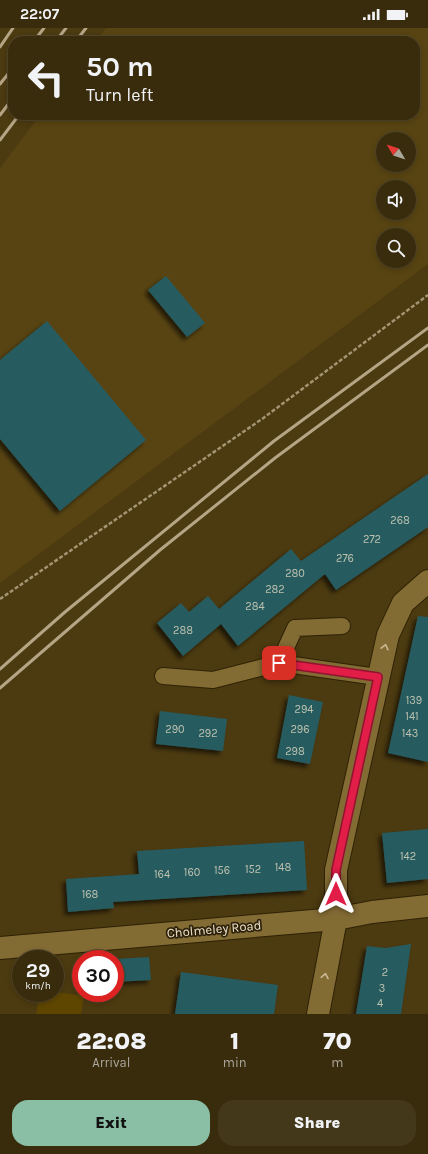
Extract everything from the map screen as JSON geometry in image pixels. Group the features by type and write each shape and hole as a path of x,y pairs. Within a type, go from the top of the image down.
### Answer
{"street":[{"path":"318,1014 336,919 336,870 388,634 403,603 428,581"},
{"name":"Cholmeley Road","path":"0,948 336,919 372,912 428,906"}],"lane":[{"path":"279,663 295,628 342,626"},
{"path":"163,676 213,680 279,663 378,677"}],"path":[{"path":"0,599 262,419 428,295"}],"shaded area":[{"path":"106,28 428,28 428,264 0,583 0,168 36,120 420,120 420,36 100,36"},
{"path":"64,993 72,994 72,1002 83,1002 81,1014 36,1014 38,1002 64,1002"}],"building":[{"path":"166,276 205,323 187,337 148,290"},
{"path":"47,321 146,440 60,511 0,439 0,360"},
{"path":"428,474 428,527 336,590 325,574 238,646 221,624 183,656 157,623 181,603 189,612 208,596 219,609 291,549 301,561"},
{"path":"418,616 428,617 428,762 388,753"},
{"path":"289,695 323,702 310,764 277,758"},
{"path":"160,711 227,719 223,751 156,744"},
{"path":"428,829 428,879 387,883 382,833"},
{"path":"304,841 307,890 113,902 114,908 68,912 66,879 139,874 137,851"},
{"path":"411,944 401,1014 356,1014 367,946 385,948"},
{"path":"149,957 151,980 124,982 124,958"},
{"path":"181,972 278,985 274,1014 175,1014"}],"railway":[{"path":"0,47 13,28"},
{"path":"38,36 44,28"},
{"path":"60,36 66,28"},
{"path":"80,36 86,28"},
{"path":"0,84 8,74"},
{"path":"0,115 8,105"},
{"path":"0,140 15,120"},
{"path":"0,669 65,612 274,441 428,328"},
{"path":"0,688 160,550 275,458 428,345"}],"route":[{"path":"279,663 378,677 336,870 336,894"}]}
